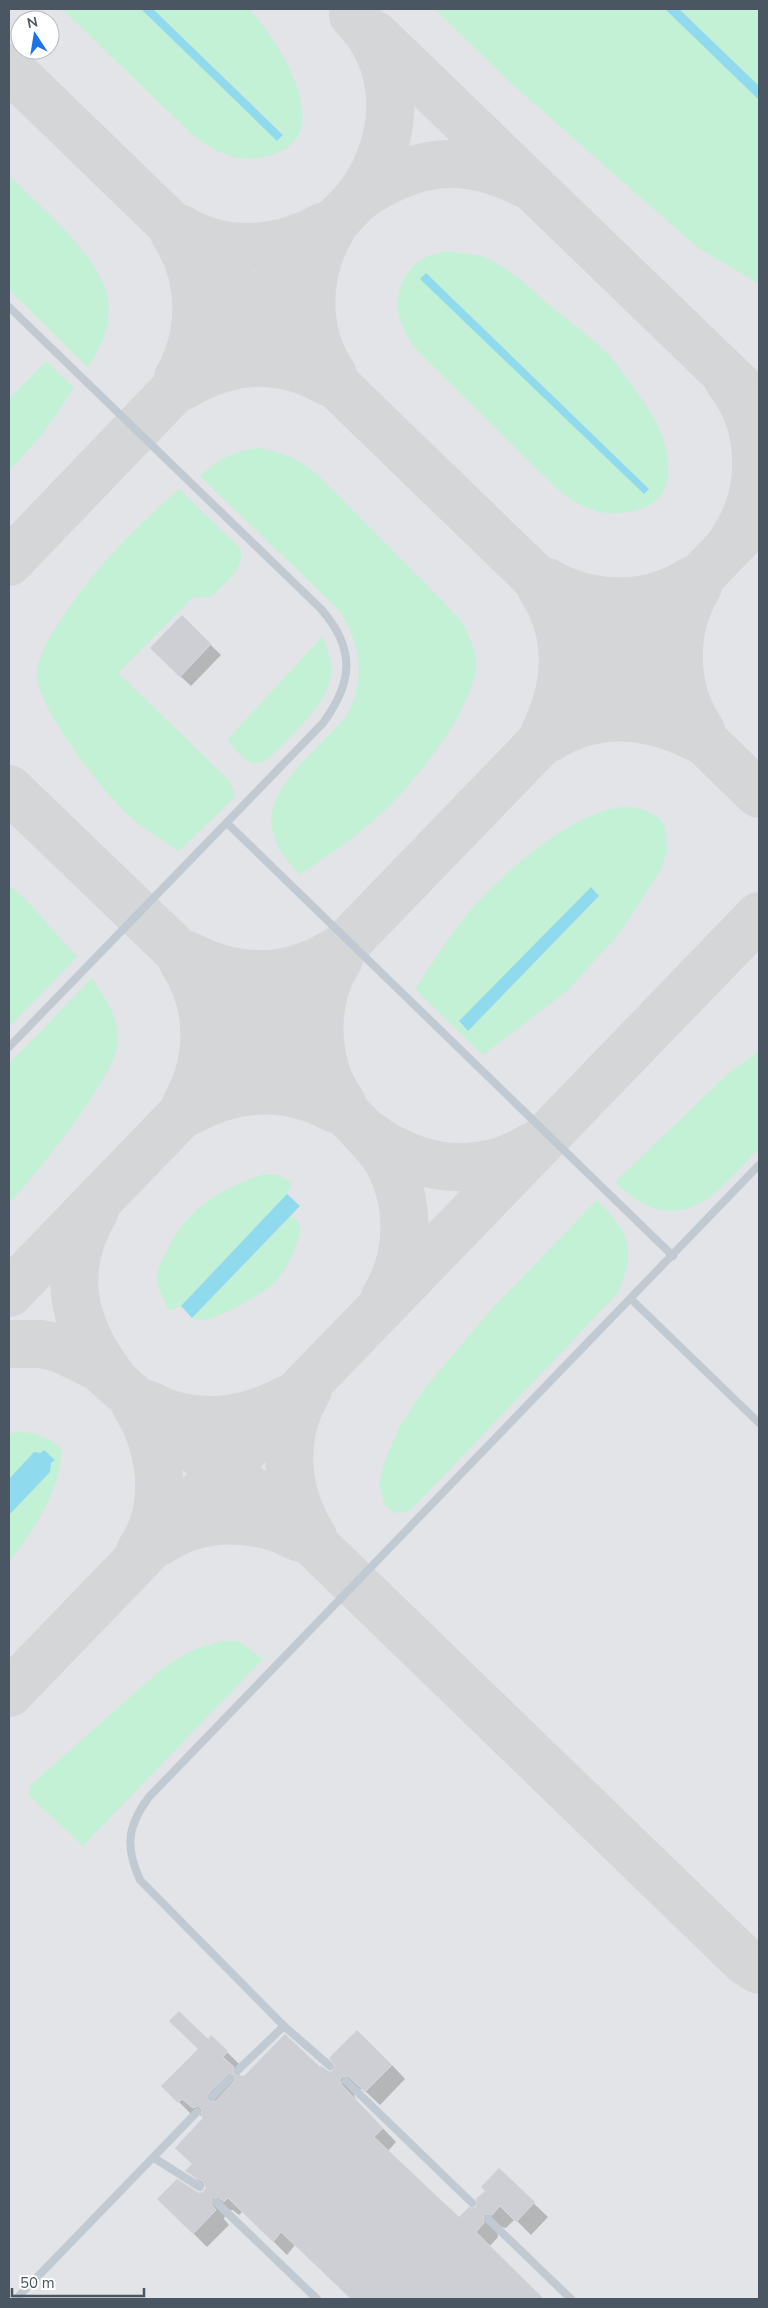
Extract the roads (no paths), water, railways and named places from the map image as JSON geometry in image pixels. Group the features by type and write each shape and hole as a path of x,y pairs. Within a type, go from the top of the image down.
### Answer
{"lane":[{"path":"9,307 321,609 338,633 347,662 346,677 336,705 324,723 9,1047"},
{"path":"227,823 673,1256"},
{"path":"330,2066 284,2026 140,1880 134,1866 131,1851 130,1836 133,1822 149,1797 759,1165"},
{"path":"631,1299 759,1423"},
{"path":"238,2070 284,2026"},
{"path":"212,2097 230,2078"},
{"path":"346,2081 472,2203"},
{"path":"16,2299 197,2112"},
{"path":"154,2158 200,2187"},
{"path":"216,2202 317,2299"},
{"path":"488,2219 571,2299"}],"water":[{"path":"141,9 153,9 283,135 277,141"},
{"path":"665,9 679,9 759,86 759,100"},
{"path":"426,273 649,489 644,494 420,279"},
{"path":"591,887 599,896 468,1031 459,1021"},
{"path":"287,1194 300,1206 192,1318 181,1306"},
{"path":"44,1450 55,1460 51,1463 50,1472 9,1515 9,1479 34,1452 41,1453"}]}
